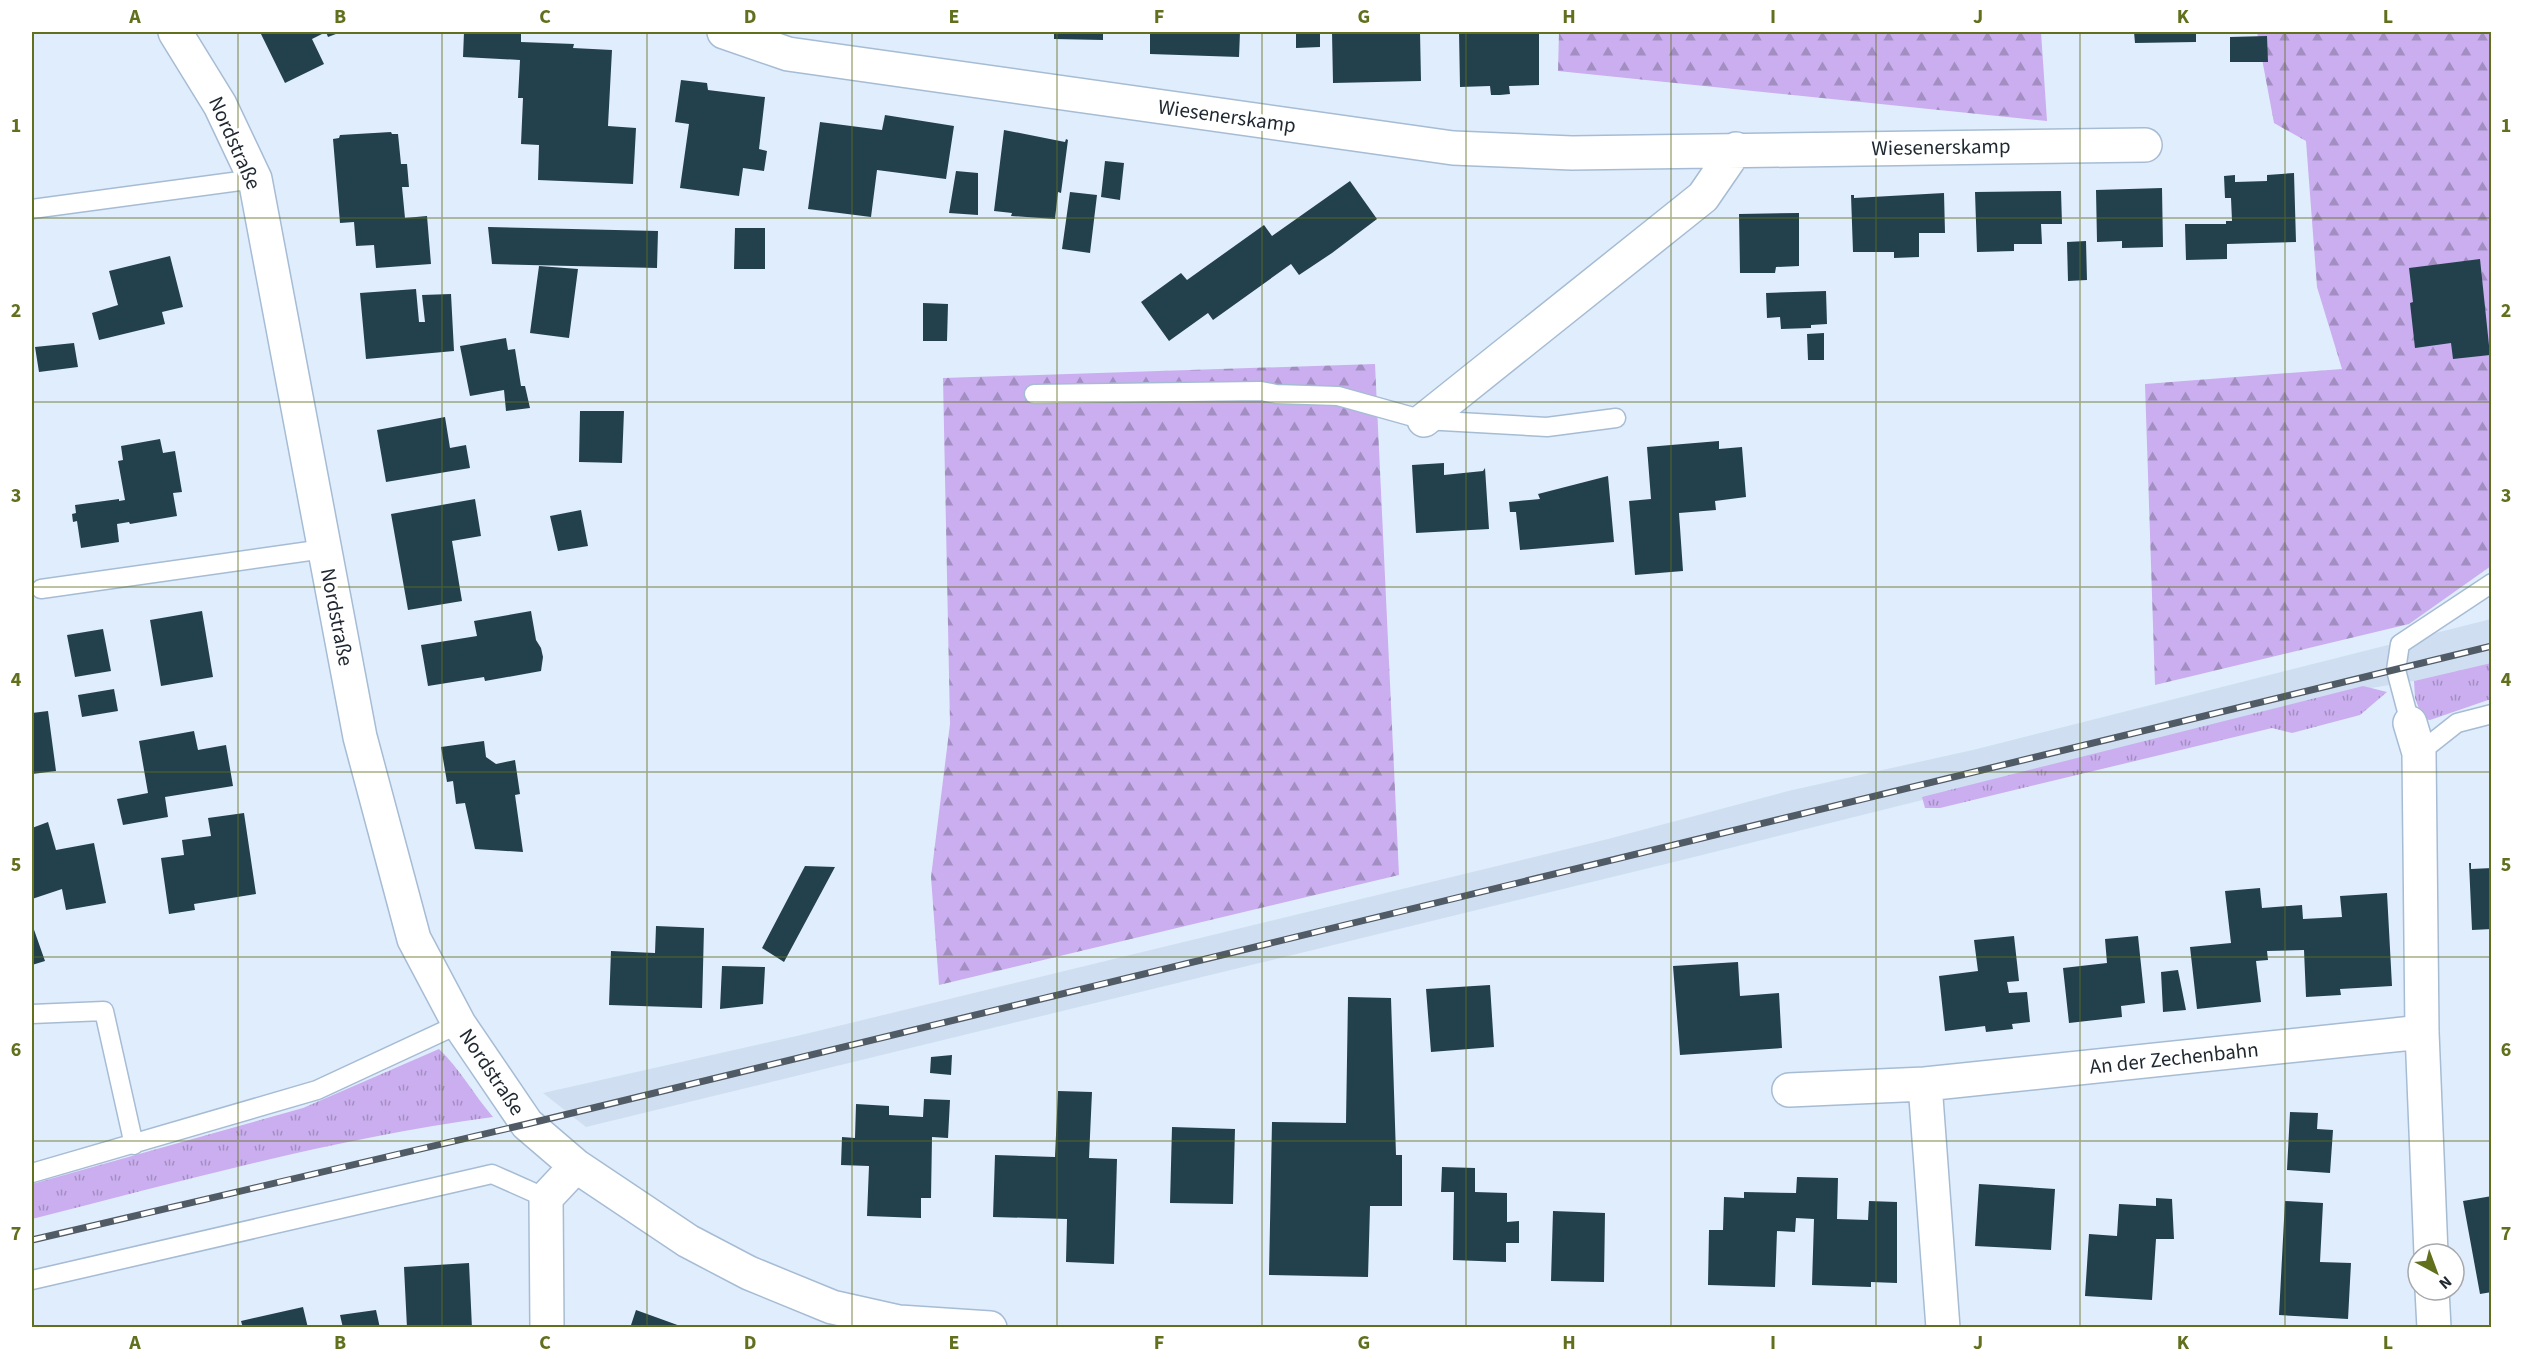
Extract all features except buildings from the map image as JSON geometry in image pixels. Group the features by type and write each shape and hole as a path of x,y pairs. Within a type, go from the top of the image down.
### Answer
{"street":[{"name":"Nordstraße","path":"176,32 220,105 255,180 360,736 414,939 459,1024 527,1124 576,1166 688,1241 749,1273 832,1307 899,1322 990,1328"},
{"name":"Wiesenerskamp","path":"724,32 788,54 1453,147 1572,153 2145,145"},
{"path":"1424,420 1703,198 1736,149"},
{"path":"2414,738 2431,1242"},
{"name":"An der Zechenbahn","path":"1790,1090 1925,1084 2422,1032"},
{"path":"1925,1084 1943,1328"},
{"path":"547,1328 546,1198 576,1166"},
{"path":"2433,1302 2434,1328"}],"lane":[{"path":"32,209 255,180"},
{"path":"1034,394 1261,391 1276,394 1338,396 1424,420 1547,427 1616,418"},
{"path":"41,589 324,549"},
{"path":"2492,583 2400,644 2396,670 2414,738 2492,714"},
{"path":"32,1014 104,1011 134,1144"},
{"path":"32,1173 317,1090 459,1024"},
{"path":"32,1280 492,1174 546,1198"}],"shaded area":[{"path":"2491,619 2491,663 2414,681 2371,688 1674,862 586,1127 543,1093 801,1035 1608,839 1788,791 1977,749"}],"green space":[{"path":"1559,32 2041,32 2047,121 1558,71"},
{"path":"2257,32 2491,32 2491,566 2409,624 2155,685 2145,384 2342,369 2317,287 2306,141 2274,123"},
{"path":"1375,364 1399,875 939,985 931,877 950,724 943,378"},
{"path":"2491,663 2491,699 2430,720 2423,719 2415,698 2414,681"},
{"path":"2363,686 2387,692 2360,715 2292,733 2272,728 1940,808 1925,808 1922,797"},
{"path":"439,1049 493,1117 319,1148 32,1219 32,1184 303,1108"}],"railway":[{"path":"32,1240 527,1124 2492,646"}]}
